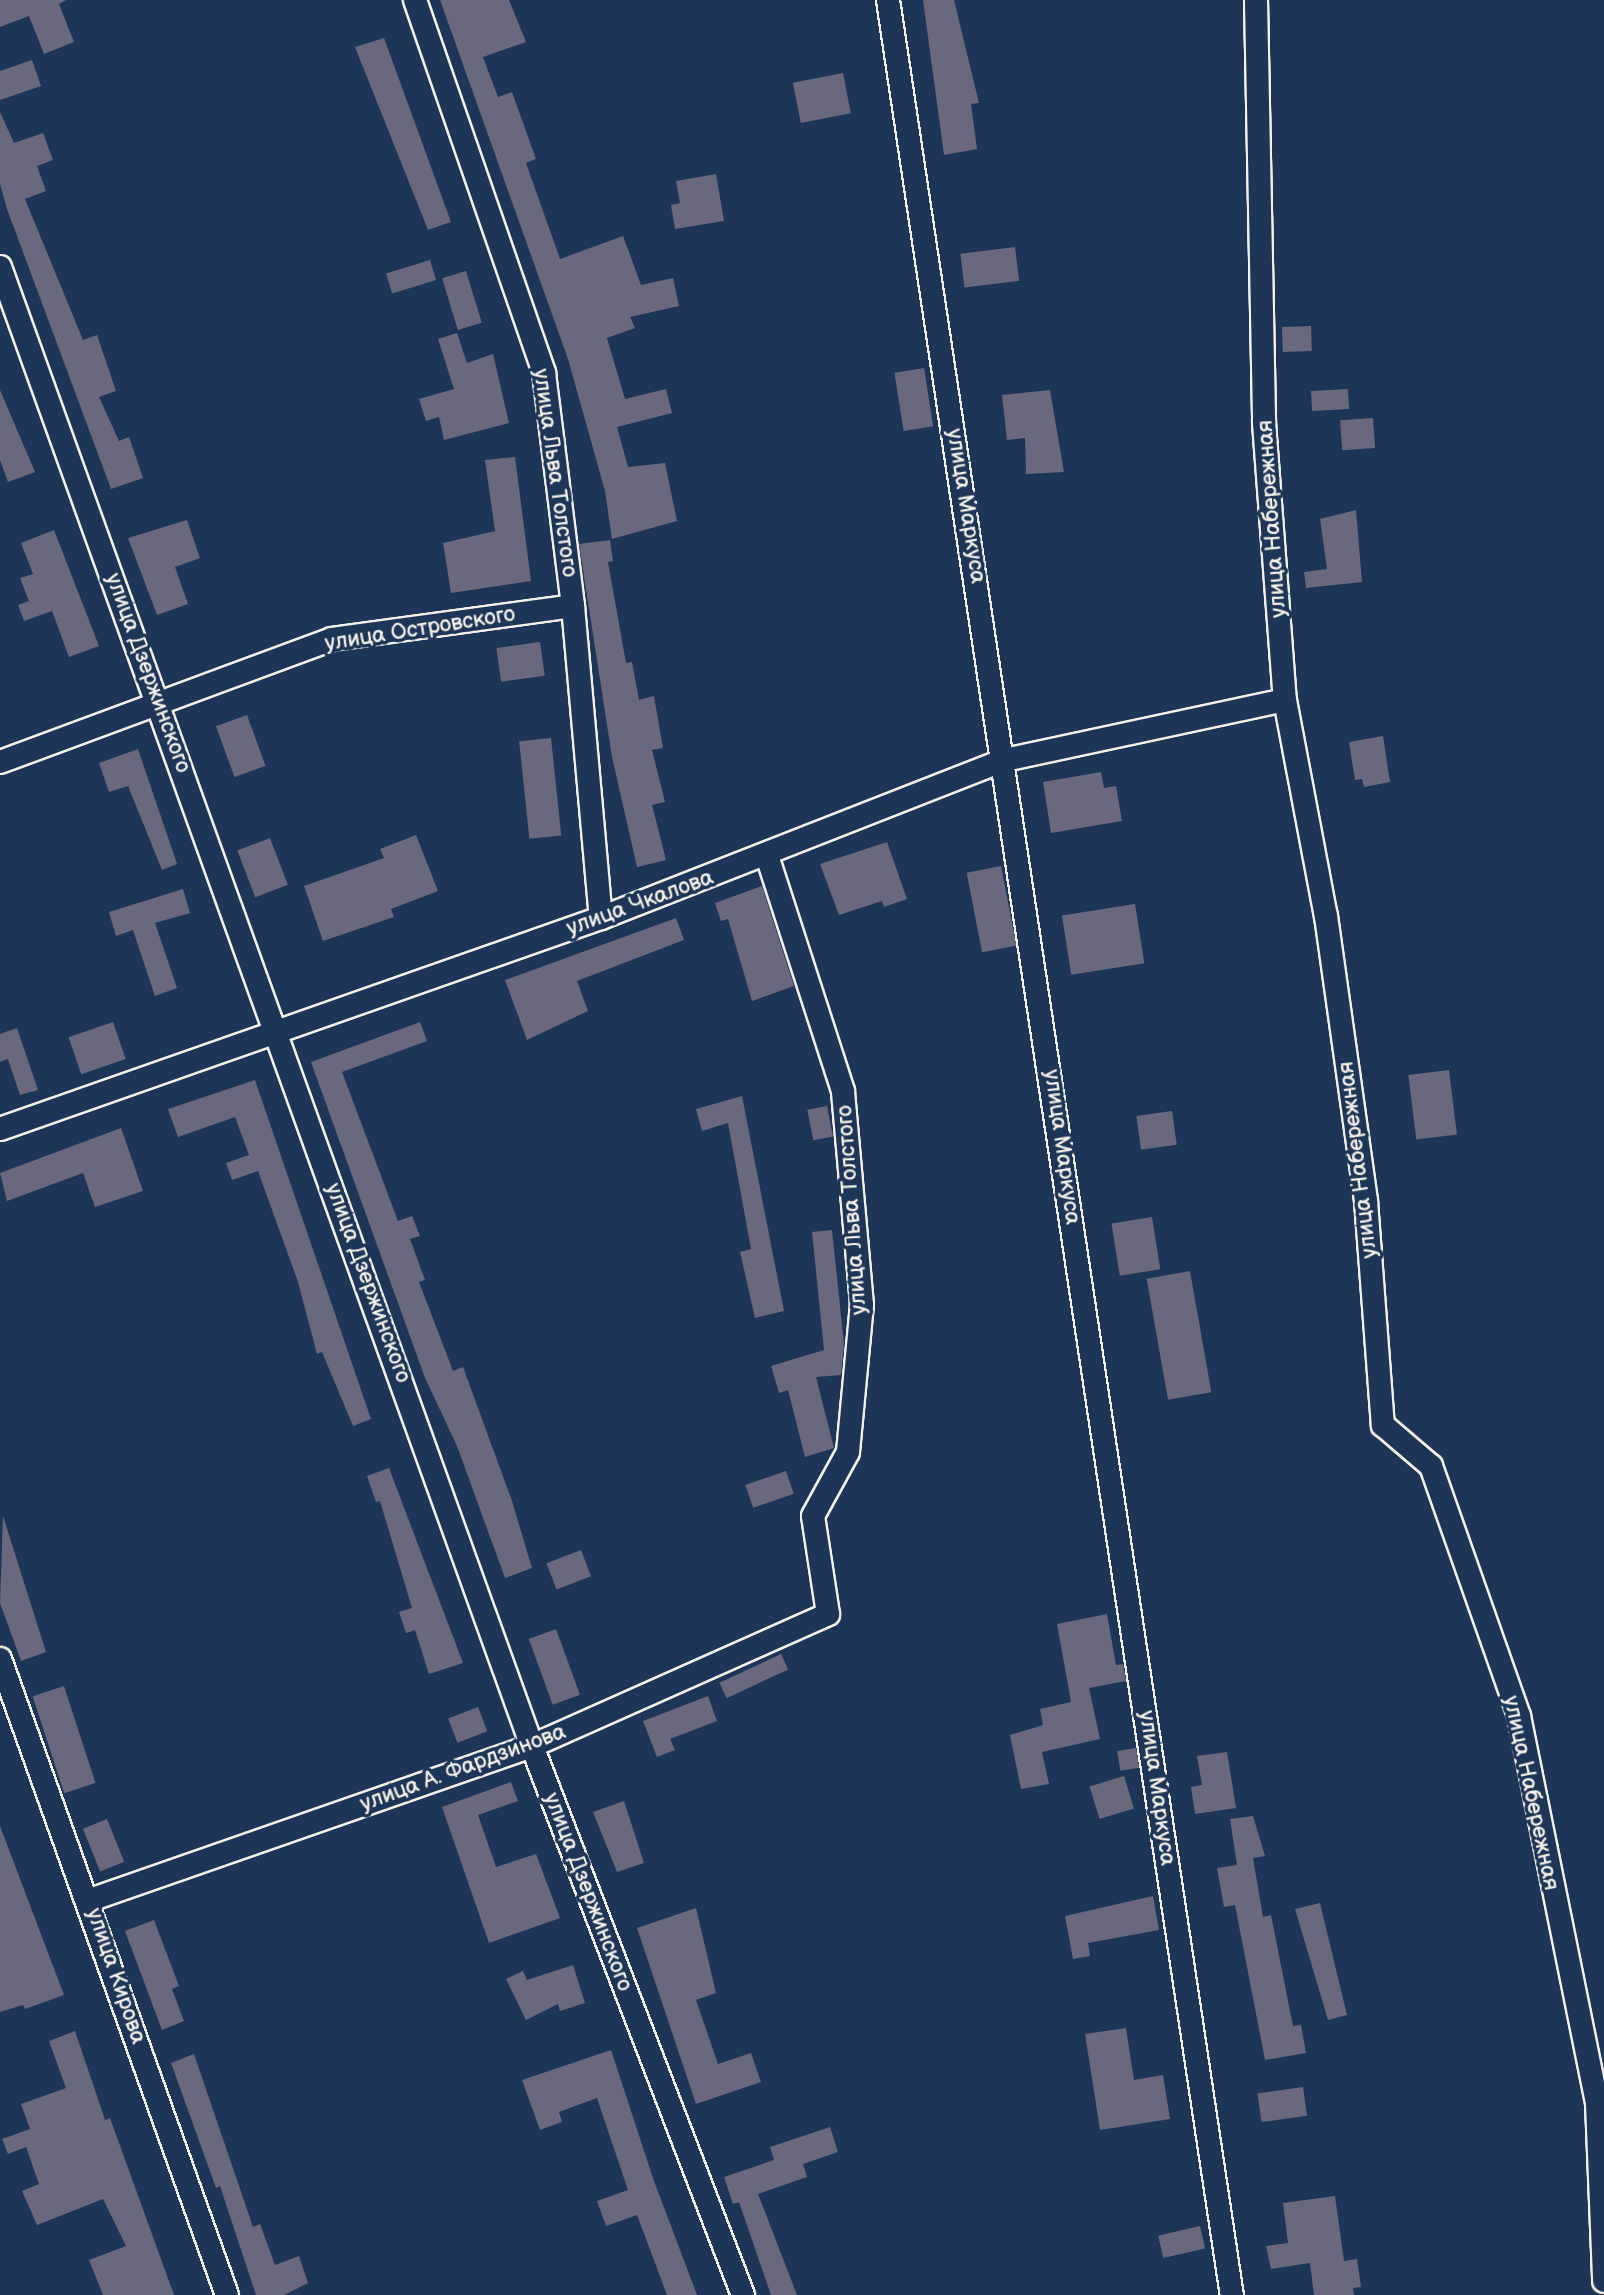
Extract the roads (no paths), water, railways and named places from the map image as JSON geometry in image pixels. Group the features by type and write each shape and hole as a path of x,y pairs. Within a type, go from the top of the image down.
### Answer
{"street":[{"name":"улица Льва Толстого","path":"415,0 544,373 573,606 601,918"},
{"name":"улица Маркуса","path":"888,0 1005,760 1232,2295"},
{"name":"улица Набережная","path":"1256,0 1264,423 1285,700 1326,916 1366,1201 1383,1425 1431,1466 1519,1716 1597,2103 1604,2281"},
{"name":"улица Дзержинского","path":"0,267 279,1034 532,1746 743,2295"},
{"name":"улица Островского","path":"0,762 332,639 573,606"},
{"name":"улица Чкалова","path":"0,1129 279,1034 601,918 767,856 1005,760 1285,700"},
{"name":"улица Льва Толстого","path":"767,856 843,1091 862,1305 848,1452 813,1516 828,1614"},
{"name":"улица А. Фардзинова","path":"90,1900 532,1746 828,1614"},
{"name":"улица Кирова","path":"0,1659 90,1900 227,2295"}]}
